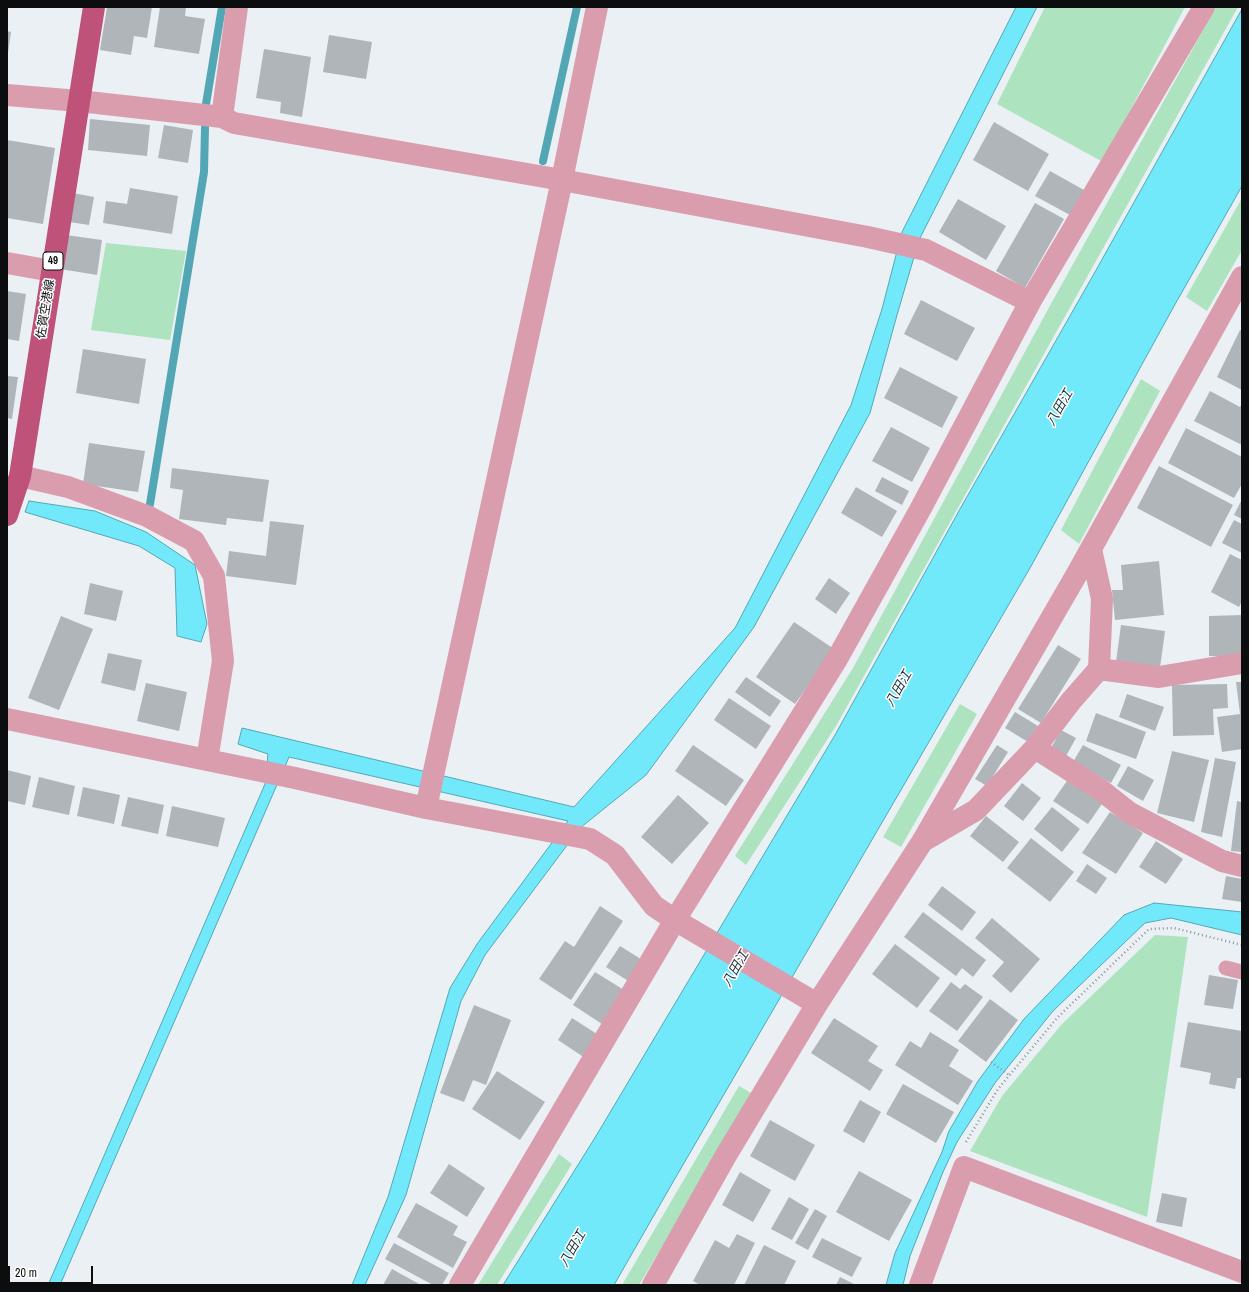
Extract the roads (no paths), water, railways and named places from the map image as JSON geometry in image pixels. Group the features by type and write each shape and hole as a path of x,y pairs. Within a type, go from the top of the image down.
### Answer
{"main road":[{"name":"佐賀空港線","path":"7,514 20,476 94,7"}],"street":[{"path":"222,117 237,7"},
{"path":"426,808 562,180 597,7"},
{"path":"460,1285 674,920 837,659 921,508 1030,302 1204,7"},
{"path":"7,96 79,101 222,117 234,123 562,180 891,242 926,250 1030,302"},
{"path":"7,263 52,271"},
{"path":"653,1285 725,1158 817,1004 922,842 1091,549 1242,277"},
{"path":"20,476 68,487 139,513 194,541 214,576 224,662 207,760"},
{"path":"922,842 976,810 1035,748 1071,701 1099,670 1102,599 1091,549"},
{"path":"1099,670 1159,677 1242,663"},
{"path":"7,719 295,778 426,808 590,840 615,855 654,906 674,920 817,1004"},
{"path":"1035,748 1102,790 1130,813 1222,861 1242,866"},
{"path":"920,1285 964,1167 1242,1272"}],"lane":[{"path":"1226,968 1242,972"}],"water":[{"path":"1016,7 1037,7 919,240 870,413 754,627 646,775 580,828 485,955 461,1001 406,1195 365,1285 352,1285 388,1197 450,988 477,944 568,821 289,757 60,1285 48,1285 265,784 268,754 238,744 242,728 574,807 735,628 851,405 882,309 902,232"},
{"name":"八田江","path":"1242,9 1242,186 1030,568 614,1285 503,1285 596,1136 835,735 960,509"},
{"path":"29,501 95,511 146,532 195,565 207,624 201,642 177,636 175,568 139,546 25,512"},
{"path":"1154,903 1242,912 1242,935 1171,918 1145,923 1053,1011 995,1083 957,1142 943,1172 910,1256 903,1285 886,1285 895,1253 942,1152 949,1131 978,1081 1024,1019 1124,915"}],"waterway":[{"path":"206,104 222,7"},
{"path":"543,161 577,7"},
{"path":"150,504 204,172 205,128"}]}
